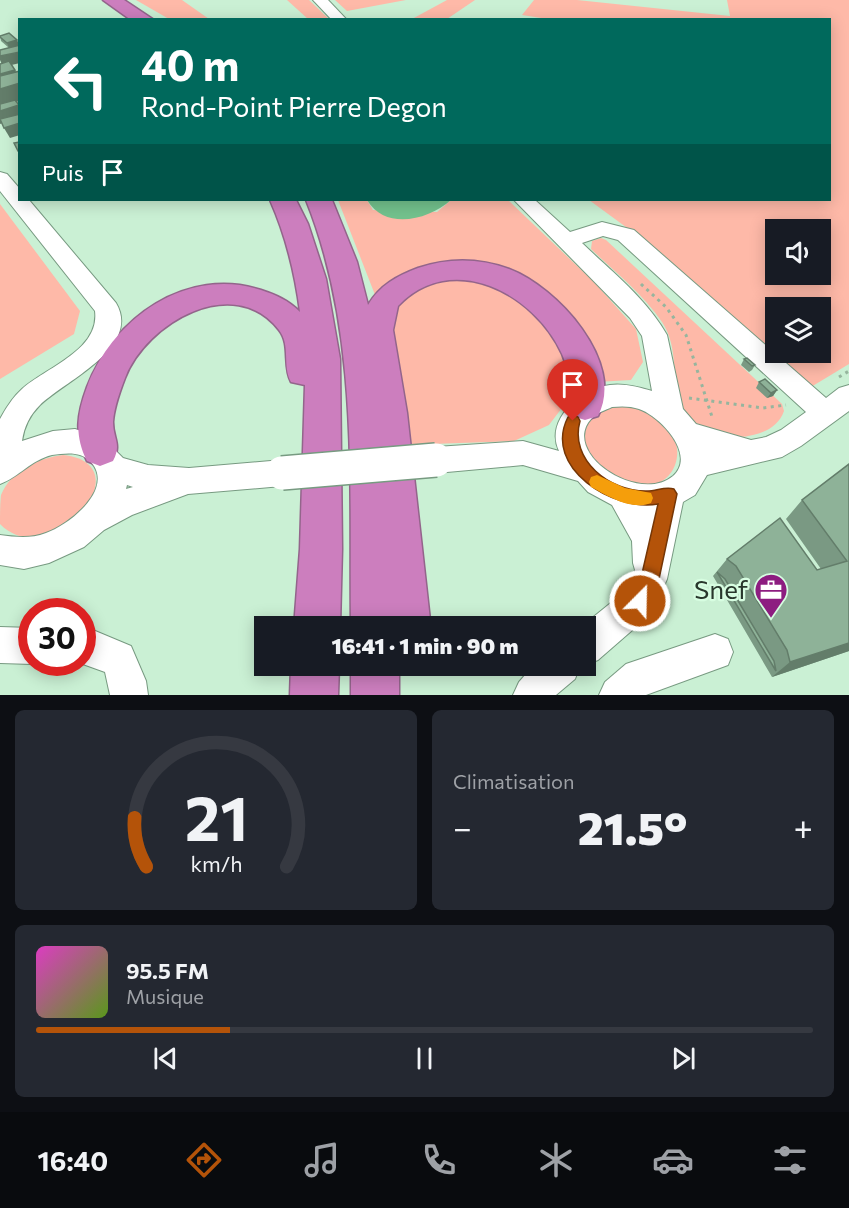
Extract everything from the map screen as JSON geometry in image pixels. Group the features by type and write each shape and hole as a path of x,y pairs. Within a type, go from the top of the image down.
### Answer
{"highway":[{"path":"112,0 143,18"},
{"path":"93,5 113,18"},
{"path":"283,201 294,225 311,279 323,359 317,616"},
{"path":"319,201 338,245 350,288 357,332 365,408 374,616"},
{"path":"406,616 386,383 377,328 384,302 402,287 429,274 451,271 497,274 518,284 534,295 554,315 577,347 585,365 588,383 577,418"},
{"path":"105,458 95,422 102,390 122,351 141,328 161,313 190,300 215,295 260,300 280,310 292,323 301,341 305,410 322,436"},
{"path":"314,695 315,676"}],"street":[{"path":"320,0 338,18"},
{"path":"0,178 18,200"},
{"path":"2,470 13,420 32,396 88,356 109,330 111,319 107,309 19,201"},
{"path":"525,201 639,312 654,336 659,362 694,450 694,465 690,477 681,487 669,494 647,498 623,495 600,485 583,470 572,450 577,418"},
{"path":"567,241 602,229 626,235 825,413"},
{"path":"633,396 641,391 652,378 659,362"},
{"path":"523,453 608,396 633,396 657,405 682,415 749,452"},
{"path":"694,465 772,448 849,396"},
{"path":"25,404 26,423 34,434 53,443"},
{"path":"2,470 19,457 53,443 79,442 105,458 148,478 189,481 523,453 551,459 583,470"},
{"path":"94,520 110,492 112,479 105,458"},
{"path":"0,550 26,554 45,550 72,538 94,520 129,502 189,481"},
{"path":"596,638 640,601 650,579 669,494"},
{"path":"623,495 648,539 650,579"},
{"path":"0,645 18,646"},
{"path":"96,649 118,659 127,681 129,695"},
{"path":"618,695 639,677 715,652"},
{"path":"532,695 550,676"}],"path":[{"path":"682,415 789,404"}],"shaded area":[{"path":"136,0 182,0 208,18 167,18"},
{"path":"287,0 309,0 328,18 307,18"},
{"path":"335,0 406,0 347,11"},
{"path":"447,0 475,0 448,18 414,18"},
{"path":"534,0 577,0 730,16 727,0 849,0 849,364 811,387 783,363 831,363 831,297 765,297 765,347 630,230 590,201 831,201 831,18 541,18 522,15"},
{"path":"338,201 368,201 373,210 437,212 450,201 509,201 595,283 636,329 643,362 631,380 597,382 582,342 460,262 377,300"},
{"path":"368,201 450,201 431,213 408,219 385,216 375,210"},
{"path":"0,204 80,311 74,334 0,379"},
{"path":"601,238 606,240 782,404 784,411 776,424 758,434 732,436 712,431 695,422 684,411 678,398 673,353 662,322 646,302 591,249 592,241"},
{"path":"472,277 516,292 563,347 571,396 549,425 514,441 403,445 391,322 398,305 428,282"},
{"path":"614,405 644,410 664,423 675,439 677,457 671,473 657,484 637,486 607,475 583,446 585,429 590,419"},
{"path":"63,455 86,463 95,477 93,494 82,512 64,527 43,536 21,536 0,524 1,495 12,479 35,462"}],"building":[{"path":"9,33 17,40 7,43 0,37"},
{"path":"18,46 18,52 0,56 0,50"},
{"path":"9,61 15,70 0,74 0,64"},
{"path":"18,72 18,84 0,89 0,76"},
{"path":"15,100 18,105 0,111 0,104"},
{"path":"18,114 18,124 4,128 0,119"},
{"path":"747,358 755,365 752,366 744,359"},
{"path":"765,379 777,390 771,393 759,382"},
{"path":"849,464 849,643 790,662 787,650 736,566 727,559 780,518 817,570 847,561 802,500"},
{"path":"717,572 725,579 774,661 776,671"}],"slow traffic":[{"path":"597,482 623,495 645,498"}],"place":[{"name":"Snef","path":"771,619"}],"route":[{"path":"573,421 570,430 572,450 583,470 600,485 623,495 647,498 669,494 650,579 640,601"}]}
